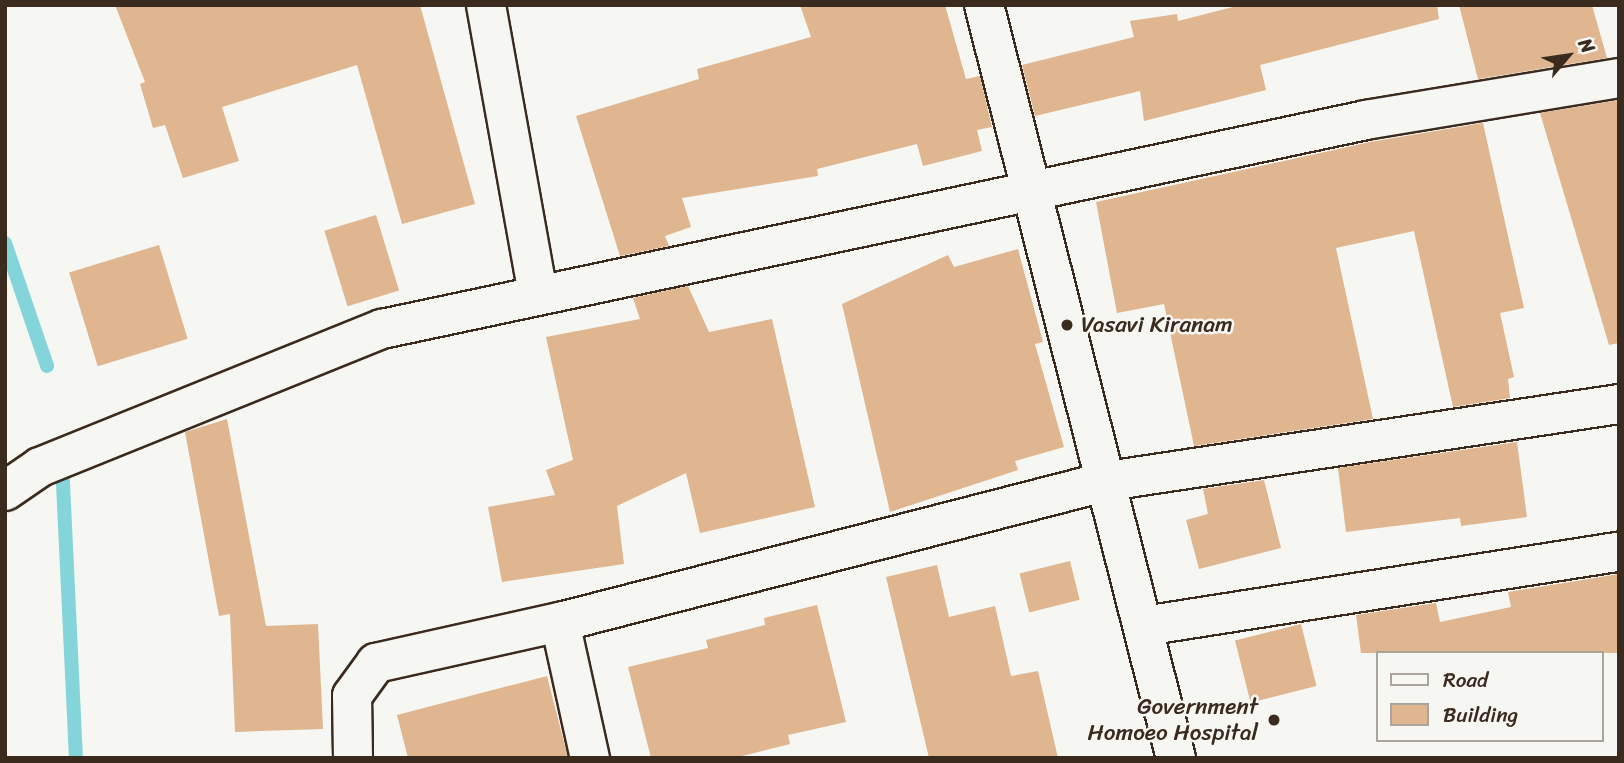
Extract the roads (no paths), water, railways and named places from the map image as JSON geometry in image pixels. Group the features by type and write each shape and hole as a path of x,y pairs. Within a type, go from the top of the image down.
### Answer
{"street":[{"path":"486,5 538,294"},
{"path":"984,5 1019,129 1028,194 1108,481 1176,758"},
{"path":"5,491 40,467 382,329 538,294 1028,194 1366,120 1619,78"},
{"path":"353,758 352,696 376,663 561,622 1108,481 1619,404"},
{"path":"1144,626 1619,552"},
{"path":"561,622 590,758"}],"waterway":[{"path":"5,243 47,366"},
{"path":"62,462 76,758"}],"place":[{"name":"Vasavi Kiranam","path":"1067,325"},
{"name":"Government Homoeo Hospital","path":"1274,720"}]}
